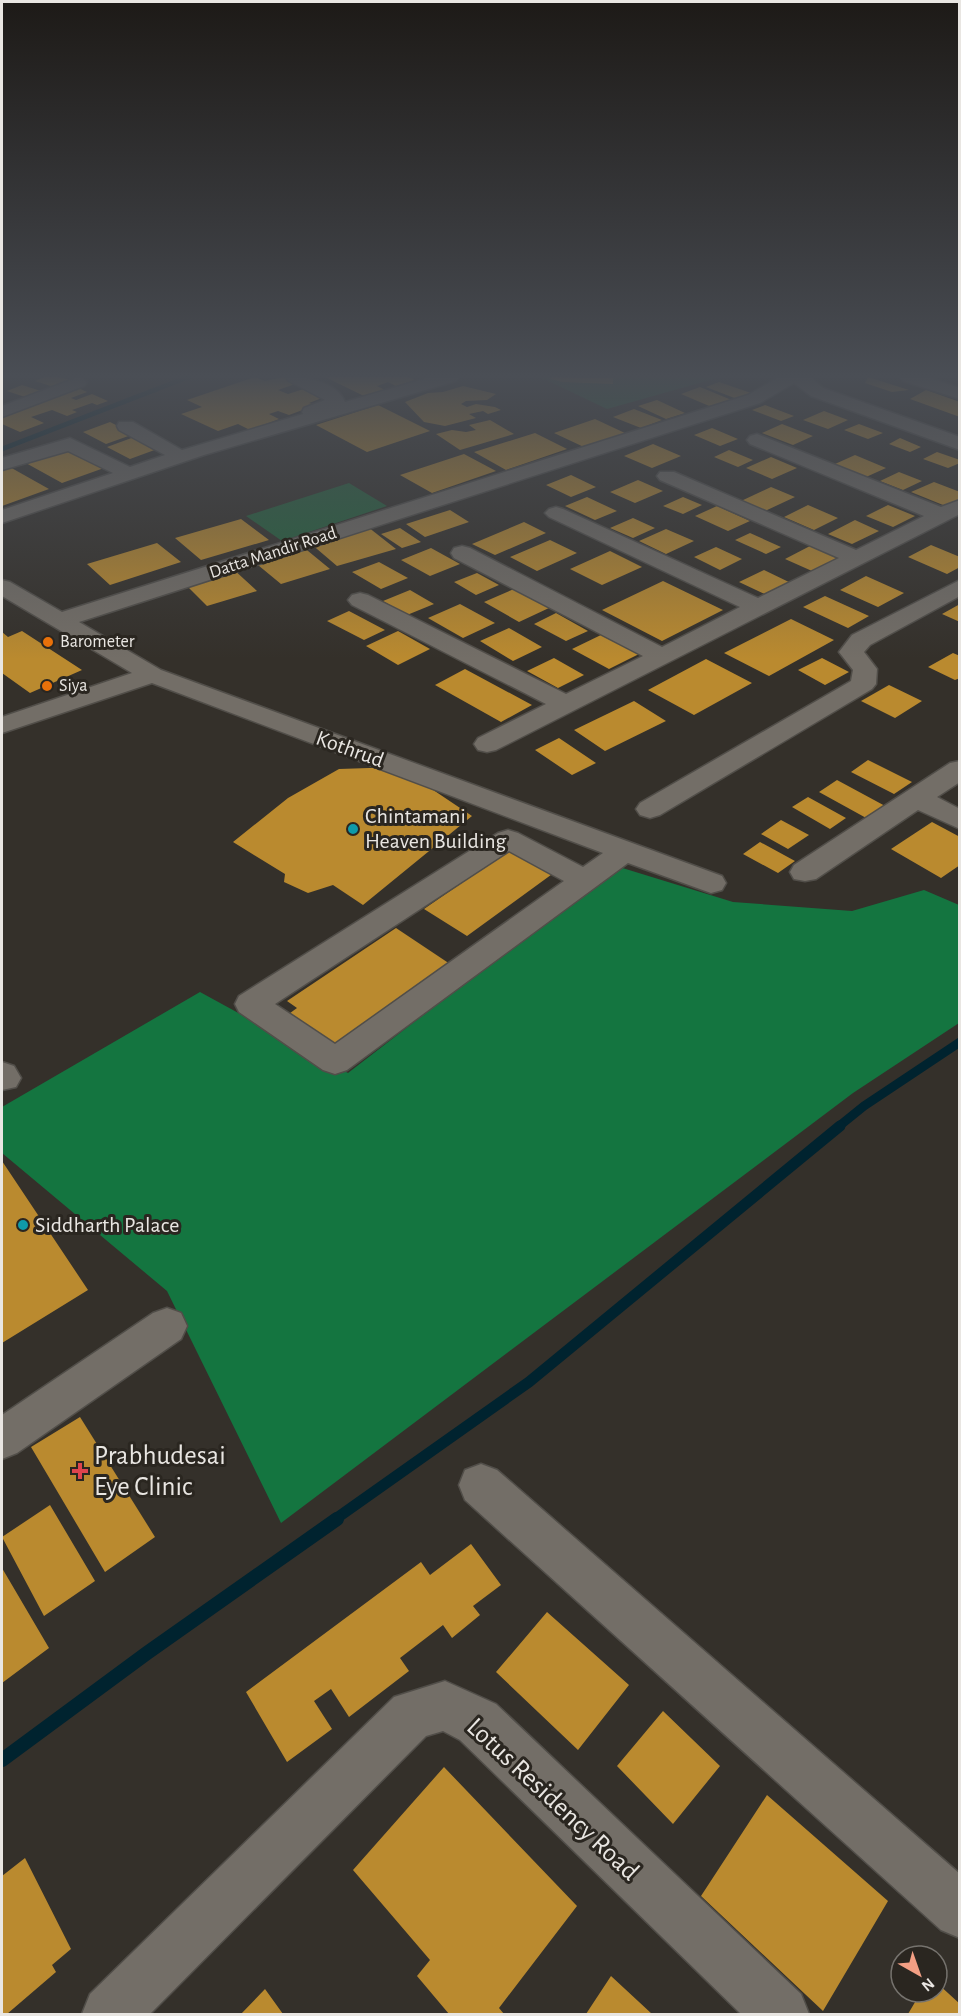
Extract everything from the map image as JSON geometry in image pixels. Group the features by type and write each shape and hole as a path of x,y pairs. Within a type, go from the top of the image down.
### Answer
{"street":[{"path":"2,508 116,471"},
{"path":"2,517 138,471"},
{"name":"Datta Mandir Road","path":"59,621 528,471"},
{"path":"843,471 950,510"},
{"path":"666,476 856,558"},
{"path":"487,744 950,510"},
{"path":"556,513 758,607"},
{"path":"462,553 661,656"},
{"name":"Kothrud","path":"2,587 152,675 711,883"},
{"path":"650,809 863,684 866,669 851,652 861,640 960,587"},
{"path":"360,600 565,704"},
{"path":"2,725 152,675"},
{"path":"805,872 960,769"},
{"path":"917,798 960,820"},
{"path":"585,880 508,839 251,1004 335,1061 585,880 625,851"},
{"path":"2,1439 167,1326"},
{"path":"481,1485 960,1911"},
{"name":"Lotus Residency Road","path":"110,2014 412,1715 446,1706 478,1722 780,2014"}],"green space":[{"path":"349,483 387,506 282,541 246,516"},
{"path":"616,866 733,902 852,911 924,890 959,905 959,1023 853,1093 281,1523 167,1291 2,1153 2,1107 200,992 348,1073"}],"building":[{"path":"2,471 17,471 49,489 2,506"},
{"path":"40,471 95,471 62,483"},
{"path":"412,471 496,471 432,493 400,475"},
{"path":"753,471 790,471 772,479"},
{"path":"852,471 879,471 866,477"},
{"path":"899,472 922,481 903,490 880,481"},
{"path":"571,475 596,487 571,497 546,485"},
{"path":"638,480 663,491 635,503 610,492"},
{"path":"934,482 960,492 960,501 948,507 911,492"},
{"path":"771,487 795,497 765,511 741,501"},
{"path":"587,497 617,511 595,520 565,506"},
{"path":"683,497 702,505 683,514 663,506"},
{"path":"808,505 838,518 814,530 784,517"},
{"path":"888,505 915,516 893,527 866,516"},
{"path":"717,506 750,521 728,531 695,516"},
{"path":"450,510 469,522 425,537 406,524"},
{"path":"633,518 655,528 633,538 610,528"},
{"path":"241,519 269,540 201,560 175,538"},
{"path":"855,520 879,531 852,544 828,534"},
{"path":"524,522 546,533 495,555 472,544"},
{"path":"368,527 396,549 337,566 310,543"},
{"path":"400,528 421,542 402,548 381,534"},
{"path":"666,529 694,541 666,554 639,541"},
{"path":"750,533 781,547 766,554 735,540"},
{"path":"550,540 577,553 537,571 510,557"},
{"path":"157,543 181,562 110,585 87,564"},
{"path":"931,545 960,557 960,567 947,574 908,557"},
{"path":"302,546 330,569 281,584 253,561"},
{"path":"810,546 838,558 812,571 785,559"},
{"path":"716,547 742,559 720,570 694,557"},
{"path":"431,548 460,564 430,576 401,560"},
{"path":"610,551 642,567 602,585 570,569"},
{"path":"379,562 408,578 381,589 352,572"},
{"path":"232,568 257,591 207,606 183,582"},
{"path":"764,570 793,584 769,596 739,582"},
{"path":"477,573 499,585 476,595 454,582"},
{"path":"866,576 904,593 878,607 840,590"},
{"path":"663,581 723,610 662,641 602,610"},
{"path":"514,589 549,608 519,622 484,602"},
{"path":"410,590 434,604 407,615 383,601"},
{"path":"825,596 869,616 848,628 803,607"},
{"path":"460,604 495,623 463,638 428,618"},
{"path":"960,604 960,622 942,614"},
{"path":"349,611 385,630 364,640 327,621"},
{"path":"556,613 588,631 566,641 534,624"},
{"path":"791,619 834,640 769,676 724,653"},
{"path":"509,628 542,647 513,661 480,641"},
{"path":"22,631 82,670 30,693 2,673 2,632 8,637"},
{"path":"398,631 430,649 398,665 366,646"},
{"path":"603,634 639,654 609,669 572,649"},
{"path":"953,653 960,656 960,678 955,680 928,667"},
{"path":"554,658 584,675 558,688 527,671"},
{"path":"822,658 849,672 825,685 798,670"},
{"path":"706,659 752,683 694,715 648,690"},
{"path":"465,669 532,705 501,722 435,685"},
{"path":"889,685 922,701 895,718 861,701"},
{"path":"634,701 666,721 605,751 574,730"},
{"path":"559,738 596,763 572,775 535,750"},
{"path":"868,760 912,782 894,794 851,772"},
{"name":"Chintamani Heaven Building","path":"399,767 472,816 363,905 333,885 308,893 284,882 285,874 233,842 288,798 339,769"},
{"path":"837,780 887,807 868,819 819,792"},
{"path":"808,797 846,818 830,829 792,807"},
{"path":"781,820 809,835 788,849 761,834"},
{"path":"932,822 960,837 960,865 941,878 891,849"},
{"path":"760,842 795,861 778,873 743,854"},
{"path":"512,848 555,872 467,936 424,909"},
{"path":"396,928 450,964 329,1048 286,1016 297,1008 287,1001"},
{"name":"Siddharth Palace","path":"2,1161 88,1290 2,1343"},
{"path":"80,1417 155,1537 105,1572 31,1447"},
{"path":"50,1505 95,1581 44,1616 2,1537"},
{"path":"471,1544 501,1585 473,1606 480,1615 452,1638 443,1625 400,1658 409,1671 349,1717 331,1689 314,1701 332,1729 287,1762 246,1692 421,1562 430,1575"},
{"path":"2,1568 49,1648 2,1683"},
{"path":"547,1612 629,1685 578,1750 496,1672"},
{"path":"663,1711 720,1766 673,1824 617,1766"},
{"path":"444,1767 577,1906 499,2008 504,2014 449,2014 417,1976 430,1960 353,1870"},
{"path":"767,1795 888,1901 823,2011 701,1896"},
{"path":"25,1858 71,1949 52,1965 56,1972 7,2014 2,2014 2,1876"},
{"path":"611,1976 652,2014 586,2014"},
{"path":"265,1989 283,2014 241,2014"},
{"path":"949,1994 960,2004 960,2014 908,2014 914,2004 949,2004"}],"waterway":[{"path":"838,1127 864,1106 960,1042"},
{"path":"334,1520 529,1382 840,1126"},
{"path":"2,1760 147,1653 337,1519"}],"place":[{"name":"Barometer","path":"48,642"},
{"name":"Siya","path":"47,686"},
{"name":"Chintamani Heaven Building","path":"353,829"},
{"name":"Siddharth Palace","path":"23,1225"},
{"name":"Prabhudesai Eye Clinic","path":"80,1471"}]}
